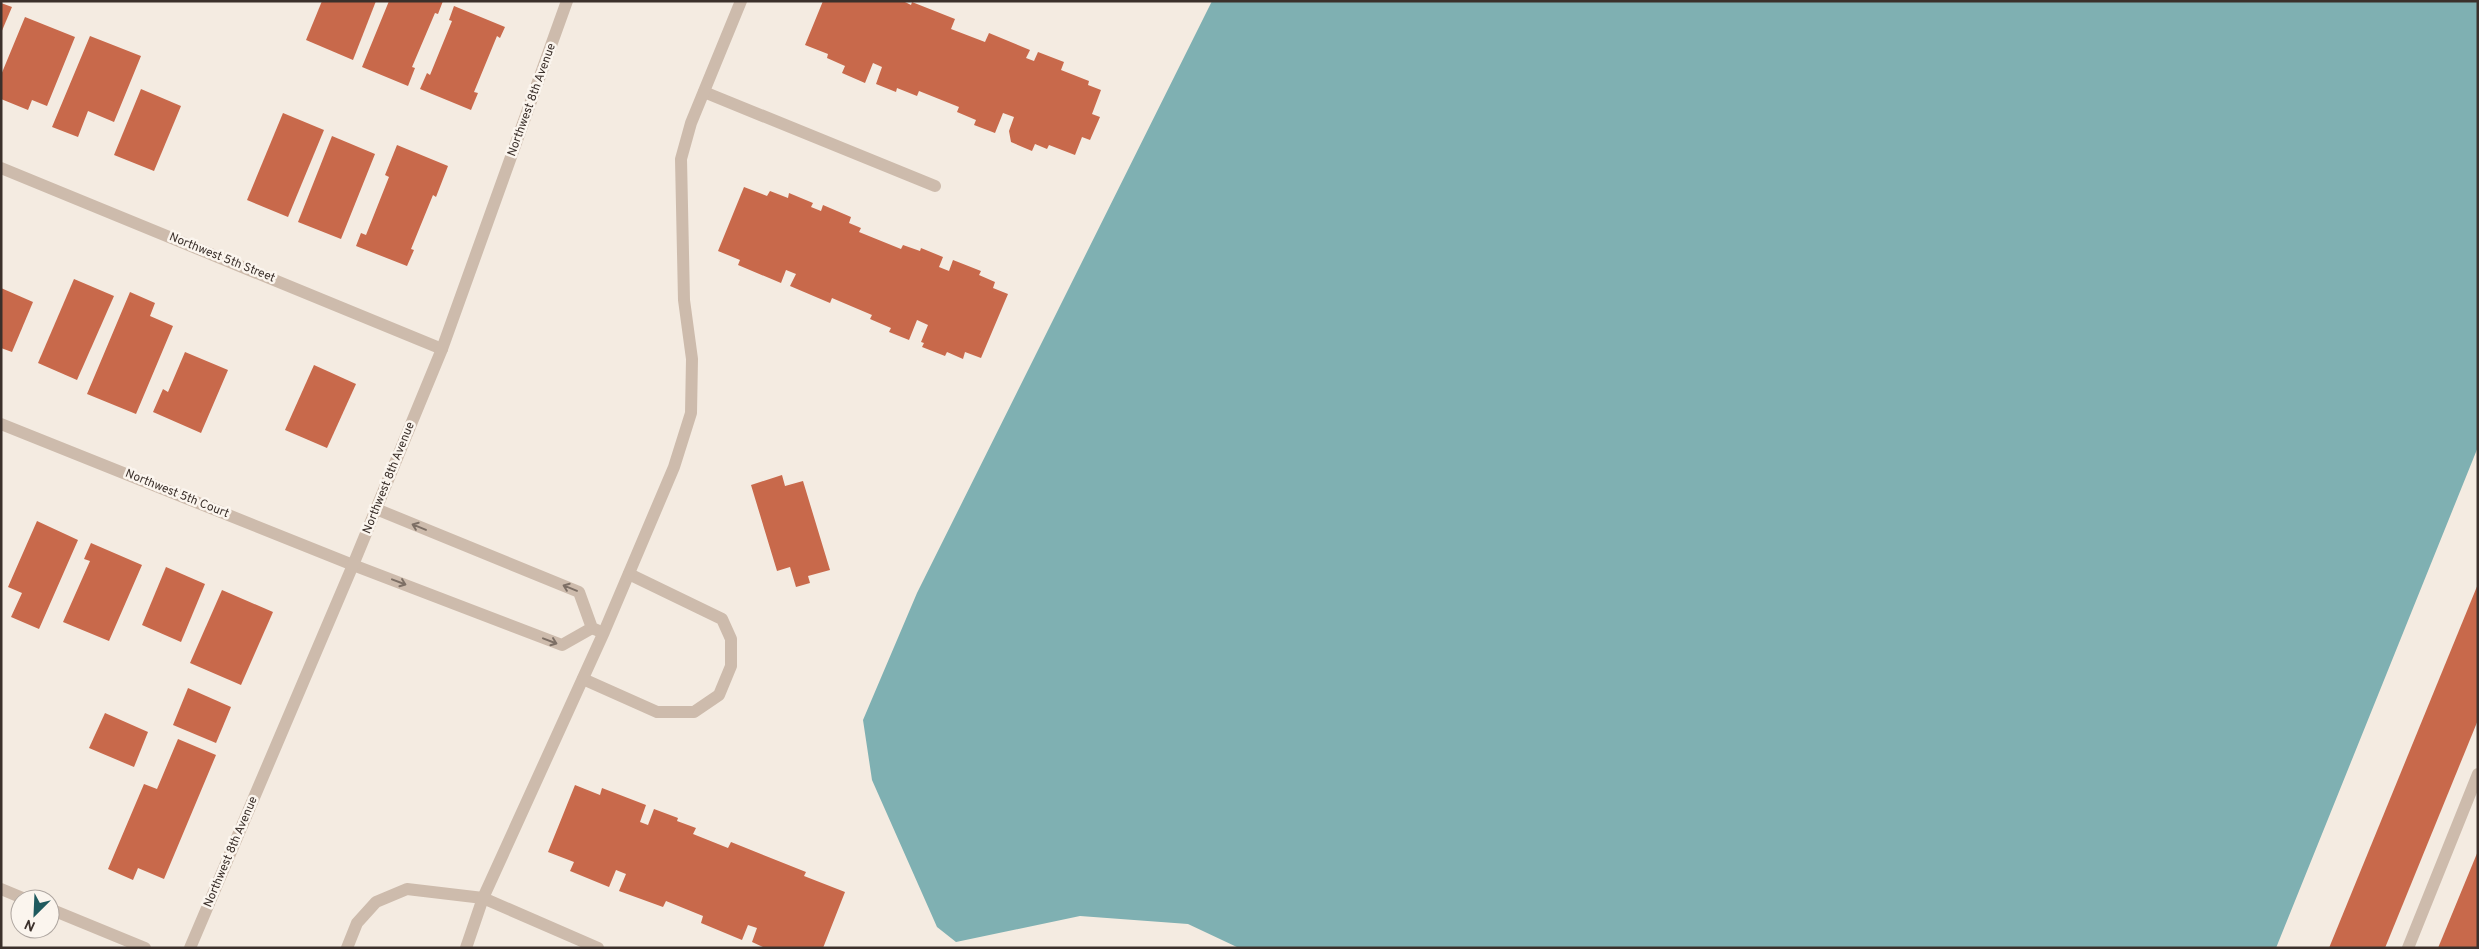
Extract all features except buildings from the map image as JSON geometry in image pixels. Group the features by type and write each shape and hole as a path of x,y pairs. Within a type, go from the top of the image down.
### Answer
{"street":[{"name":"Northwest 8th Avenue","path":"190,948 353,565 442,349 567,1"},
{"path":"466,948 483,898 583,679 598,630 629,574 674,467 691,413 692,359 684,300 680,159 704,92 741,1"},
{"path":"704,92 935,186"},
{"name":"Northwest 5th Street","path":"1,168 442,349"},
{"name":"Northwest 5th Court","path":"1,424 353,565 562,645 598,630"},
{"path":"376,509 579,592 598,630"},
{"path":"583,679 657,712 694,712 719,695 731,666 731,639 722,619 629,574"},
{"path":"2408,948 2478,774"},
{"path":"347,948 357,923 376,902 407,889 483,898 598,948"},
{"path":"60,913 145,948"}],"water":[{"path":"1212,1 2478,1 2478,447 2276,948 1239,948 1188,924 1080,916 956,942 937,927 872,780 863,720 917,593"}]}
